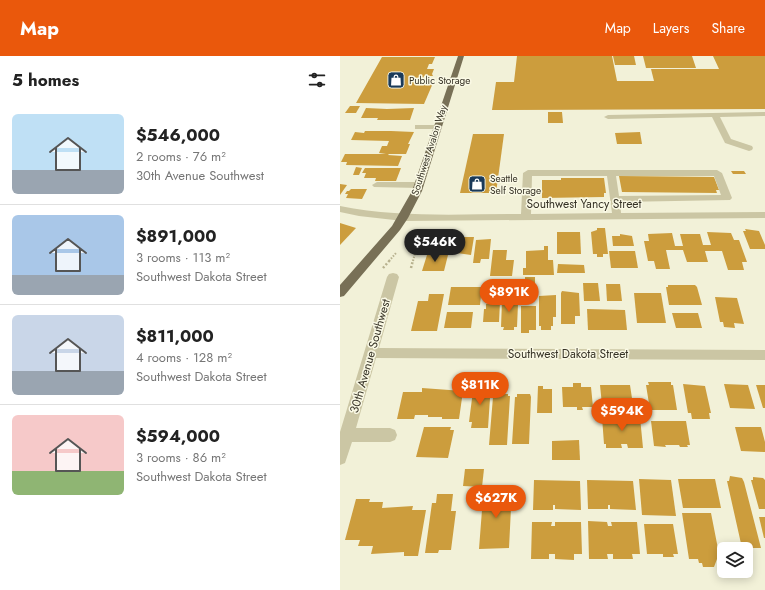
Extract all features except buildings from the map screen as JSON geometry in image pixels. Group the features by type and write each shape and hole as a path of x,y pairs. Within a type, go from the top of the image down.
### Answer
{"main road":[{"name":"Southwest Avalon Way","path":"340,293 403,218 419,185 461,56"}],"street":[{"path":"608,117 765,114"},
{"path":"715,115 728,141 750,148"},
{"path":"418,127 438,127"},
{"path":"526,217 528,173 717,173 727,198 614,199"},
{"path":"611,173 618,217"},
{"path":"377,185 419,185"},
{"name":"Southwest Yancy Street","path":"340,209 368,210 403,218 765,216"},
{"name":"30th Avenue Southwest","path":"340,458 393,277"},
{"name":"Southwest Dakota Street","path":"371,353 765,355"},
{"path":"346,436 390,434"}],"path":[{"path":"411,268 422,225"},
{"path":"379,272 396,253"}],"place":[{"name":"Public Storage","path":"396,80"},
{"name":"Seattle Self Storage","path":"477,184"}]}
